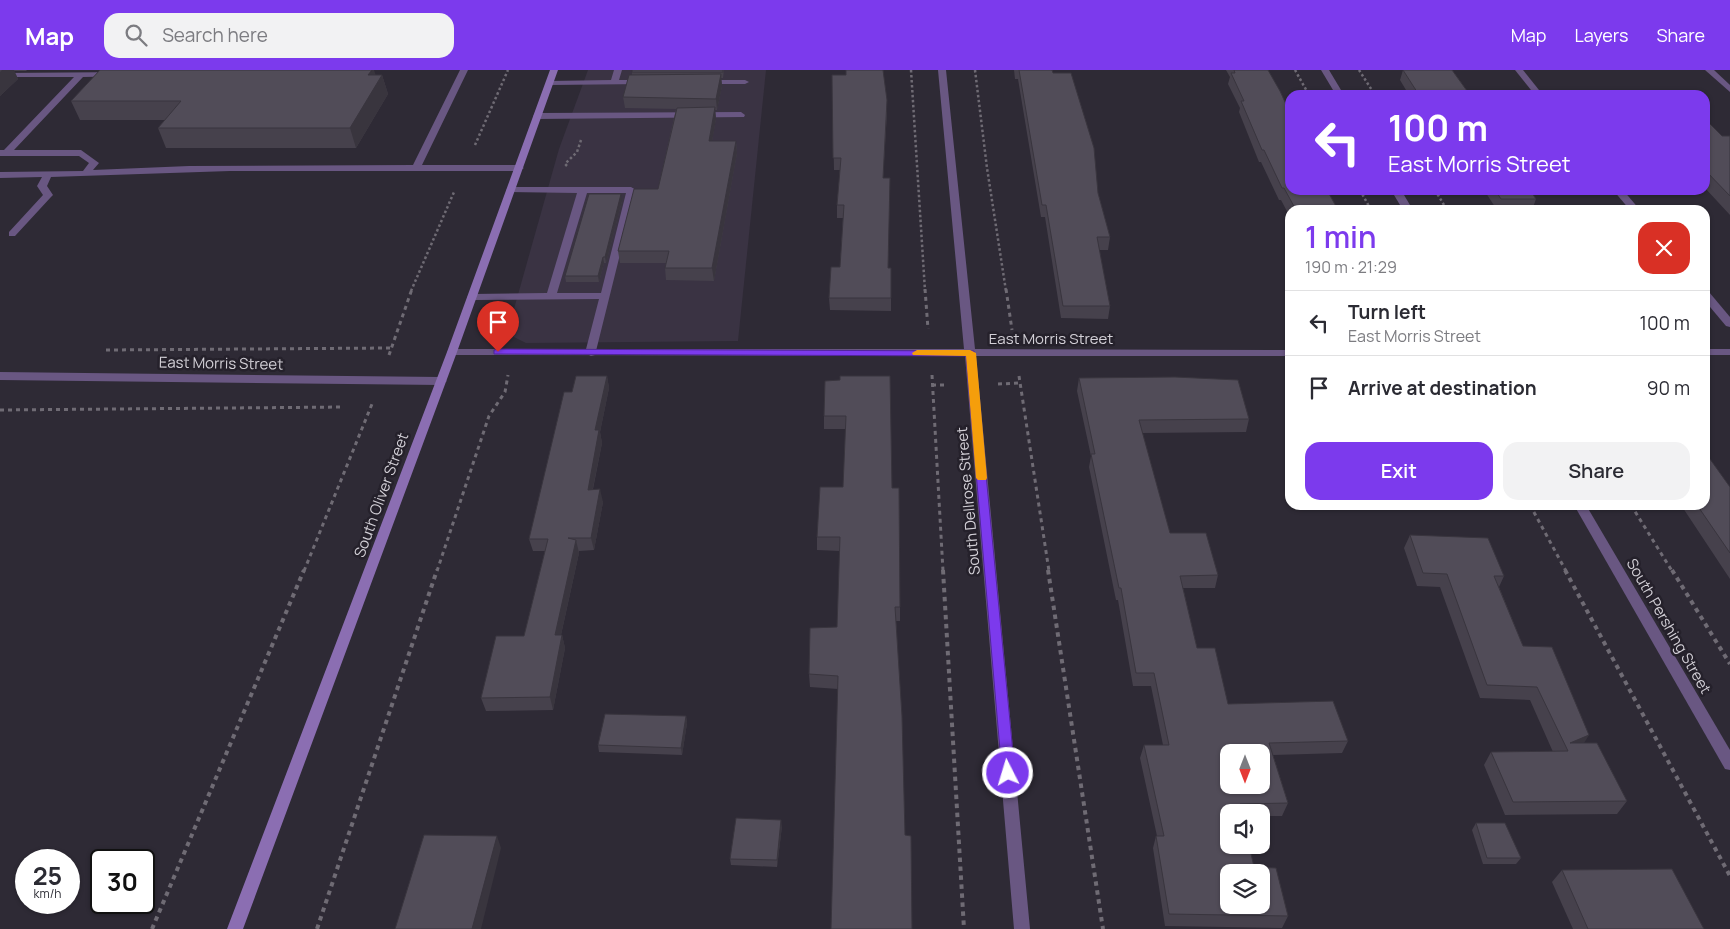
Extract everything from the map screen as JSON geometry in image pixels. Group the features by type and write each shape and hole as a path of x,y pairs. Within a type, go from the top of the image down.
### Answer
{"main road":[{"name":"South Oliver Street","path":"235,929 452,352 554,70"}],"street":[{"path":"0,75 133,74 137,70"},
{"path":"416,168 464,70"},
{"path":"614,82 618,70"},
{"name":"South Dellrose Street","path":"942,70 970,353 1022,929"},
{"path":"1325,70 1337,90"},
{"path":"1519,70 1535,90"},
{"path":"1708,70 1730,90"},
{"path":"3,152 80,75"},
{"path":"550,83 652,82"},
{"path":"698,82 745,82"},
{"path":"537,116 741,115"},
{"path":"3,152 81,154 94,163 85,174"},
{"path":"0,175 47,176 187,169 519,168"},
{"path":"12,234 48,195 42,186 47,176"},
{"path":"511,190 631,190 621,212 606,269 604,296 590,353"},
{"path":"551,296 564,269 567,241 581,212 583,190"},
{"path":"1622,195 1631,205"},
{"path":"567,241 578,240"},
{"path":"472,297 604,296"},
{"path":"1710,300 1730,324"},
{"name":"East Morris Street","path":"452,352 1285,353"},
{"path":"1710,352 1730,352"},
{"name":"East Morris Street","path":"0,376 441,381"},
{"name":"South Pershing Street","path":"1583,510 1730,764"}],"path":[{"path":"152,929 269,656 371,407 418,272 508,70"},
{"path":"911,70 930,353 964,929"},
{"path":"976,70 987,168 1103,929"},
{"path":"1359,70 1372,90"},
{"path":"568,190 573,175 565,164 577,152 589,115"},
{"path":"98,350 391,348"},
{"path":"317,929 489,416 505,392 513,352"},
{"path":"0,410 351,407"},
{"path":"361,407 371,407"},
{"path":"1533,510 1730,876"},
{"path":"1634,510 1730,664"}],"shaded area":[{"path":"588,70 766,70 738,341 526,343 514,337 510,323 559,149"}],"building":[{"path":"100,70 372,70 368,75 382,75 350,128 158,128 181,101 71,101"},
{"path":"632,70 723,70 723,72 632,72"},
{"path":"846,70 883,70 887,100 883,178 890,178 888,268 891,268 891,298 829,298 831,267 840,267 844,205 837,205 841,158 833,158 832,75 846,75"},
{"path":"1019,70 1052,70 1053,73 1071,73 1094,148 1098,193 1110,237 1097,237 1110,306 1063,306 1046,205 1042,205"},
{"path":"1234,70 1268,70 1285,102 1285,190 1282,188 1264,150 1262,150 1241,101 1244,101 1231,73 1235,73"},
{"path":"1403,70 1452,70 1466,90 1416,90"},
{"path":"721,74 716,99 623,97 629,75"},
{"path":"715,107 709,141 736,141 712,268 665,268 669,251 618,251 634,189 658,189 677,108"},
{"path":"1710,124 1722,136 1730,136 1730,196 1710,175"},
{"path":"589,194 621,194 605,257 603,257 598,276 565,276"},
{"path":"1288,195 1330,195 1335,205 1293,205"},
{"path":"1498,195 1533,195 1536,199 1501,199"},
{"path":"576,376 607,376 595,430 599,430 588,490 600,489 591,538 568,538 576,540 555,635 562,635 550,697 481,698 496,636 524,636 548,539 529,539 564,392 572,392"},
{"path":"840,376 890,376 892,488 899,488 900,607 895,607 902,716 905,835 911,836 912,929 831,929 838,676 809,674 810,628 837,627 840,537 817,537 820,487 843,487 846,416 824,416 825,381 840,380"},
{"path":"1175,377 1238,380 1249,419 1139,420 1170,533 1206,533 1218,575 1180,576 1197,648 1215,648 1228,704 1333,701 1348,741 1220,744 1220,794 1270,794 1270,746 1288,803 1220,804 1220,854 1251,854 1253,864 1220,864 1220,914 1270,914 1270,868 1276,868 1288,916 1169,914 1156,836 1164,836 1144,745 1169,745 1154,673 1136,673 1121,588 1119,588 1091,454 1095,454 1079,378"},
{"path":"1710,459 1730,487 1730,553 1700,510 1710,510"},
{"path":"1410,535 1488,538 1504,576 1494,576 1523,646 1552,647 1589,735 1570,743 1597,743 1627,801 1513,802 1491,752 1568,751 1537,687 1487,685 1447,574 1423,573"},
{"path":"605,714 686,716 681,748 598,745"},
{"path":"736,818 781,820 777,860 730,859"},
{"path":"1476,823 1505,823 1521,858 1487,858"},
{"path":"424,835 497,836 472,929 395,929"},
{"path":"1672,869 1704,929 1588,929 1562,870"}],"slow traffic":[{"path":"917,353 970,353 982,478"}],"route":[{"path":"498,352 970,353 1008,773"}]}
